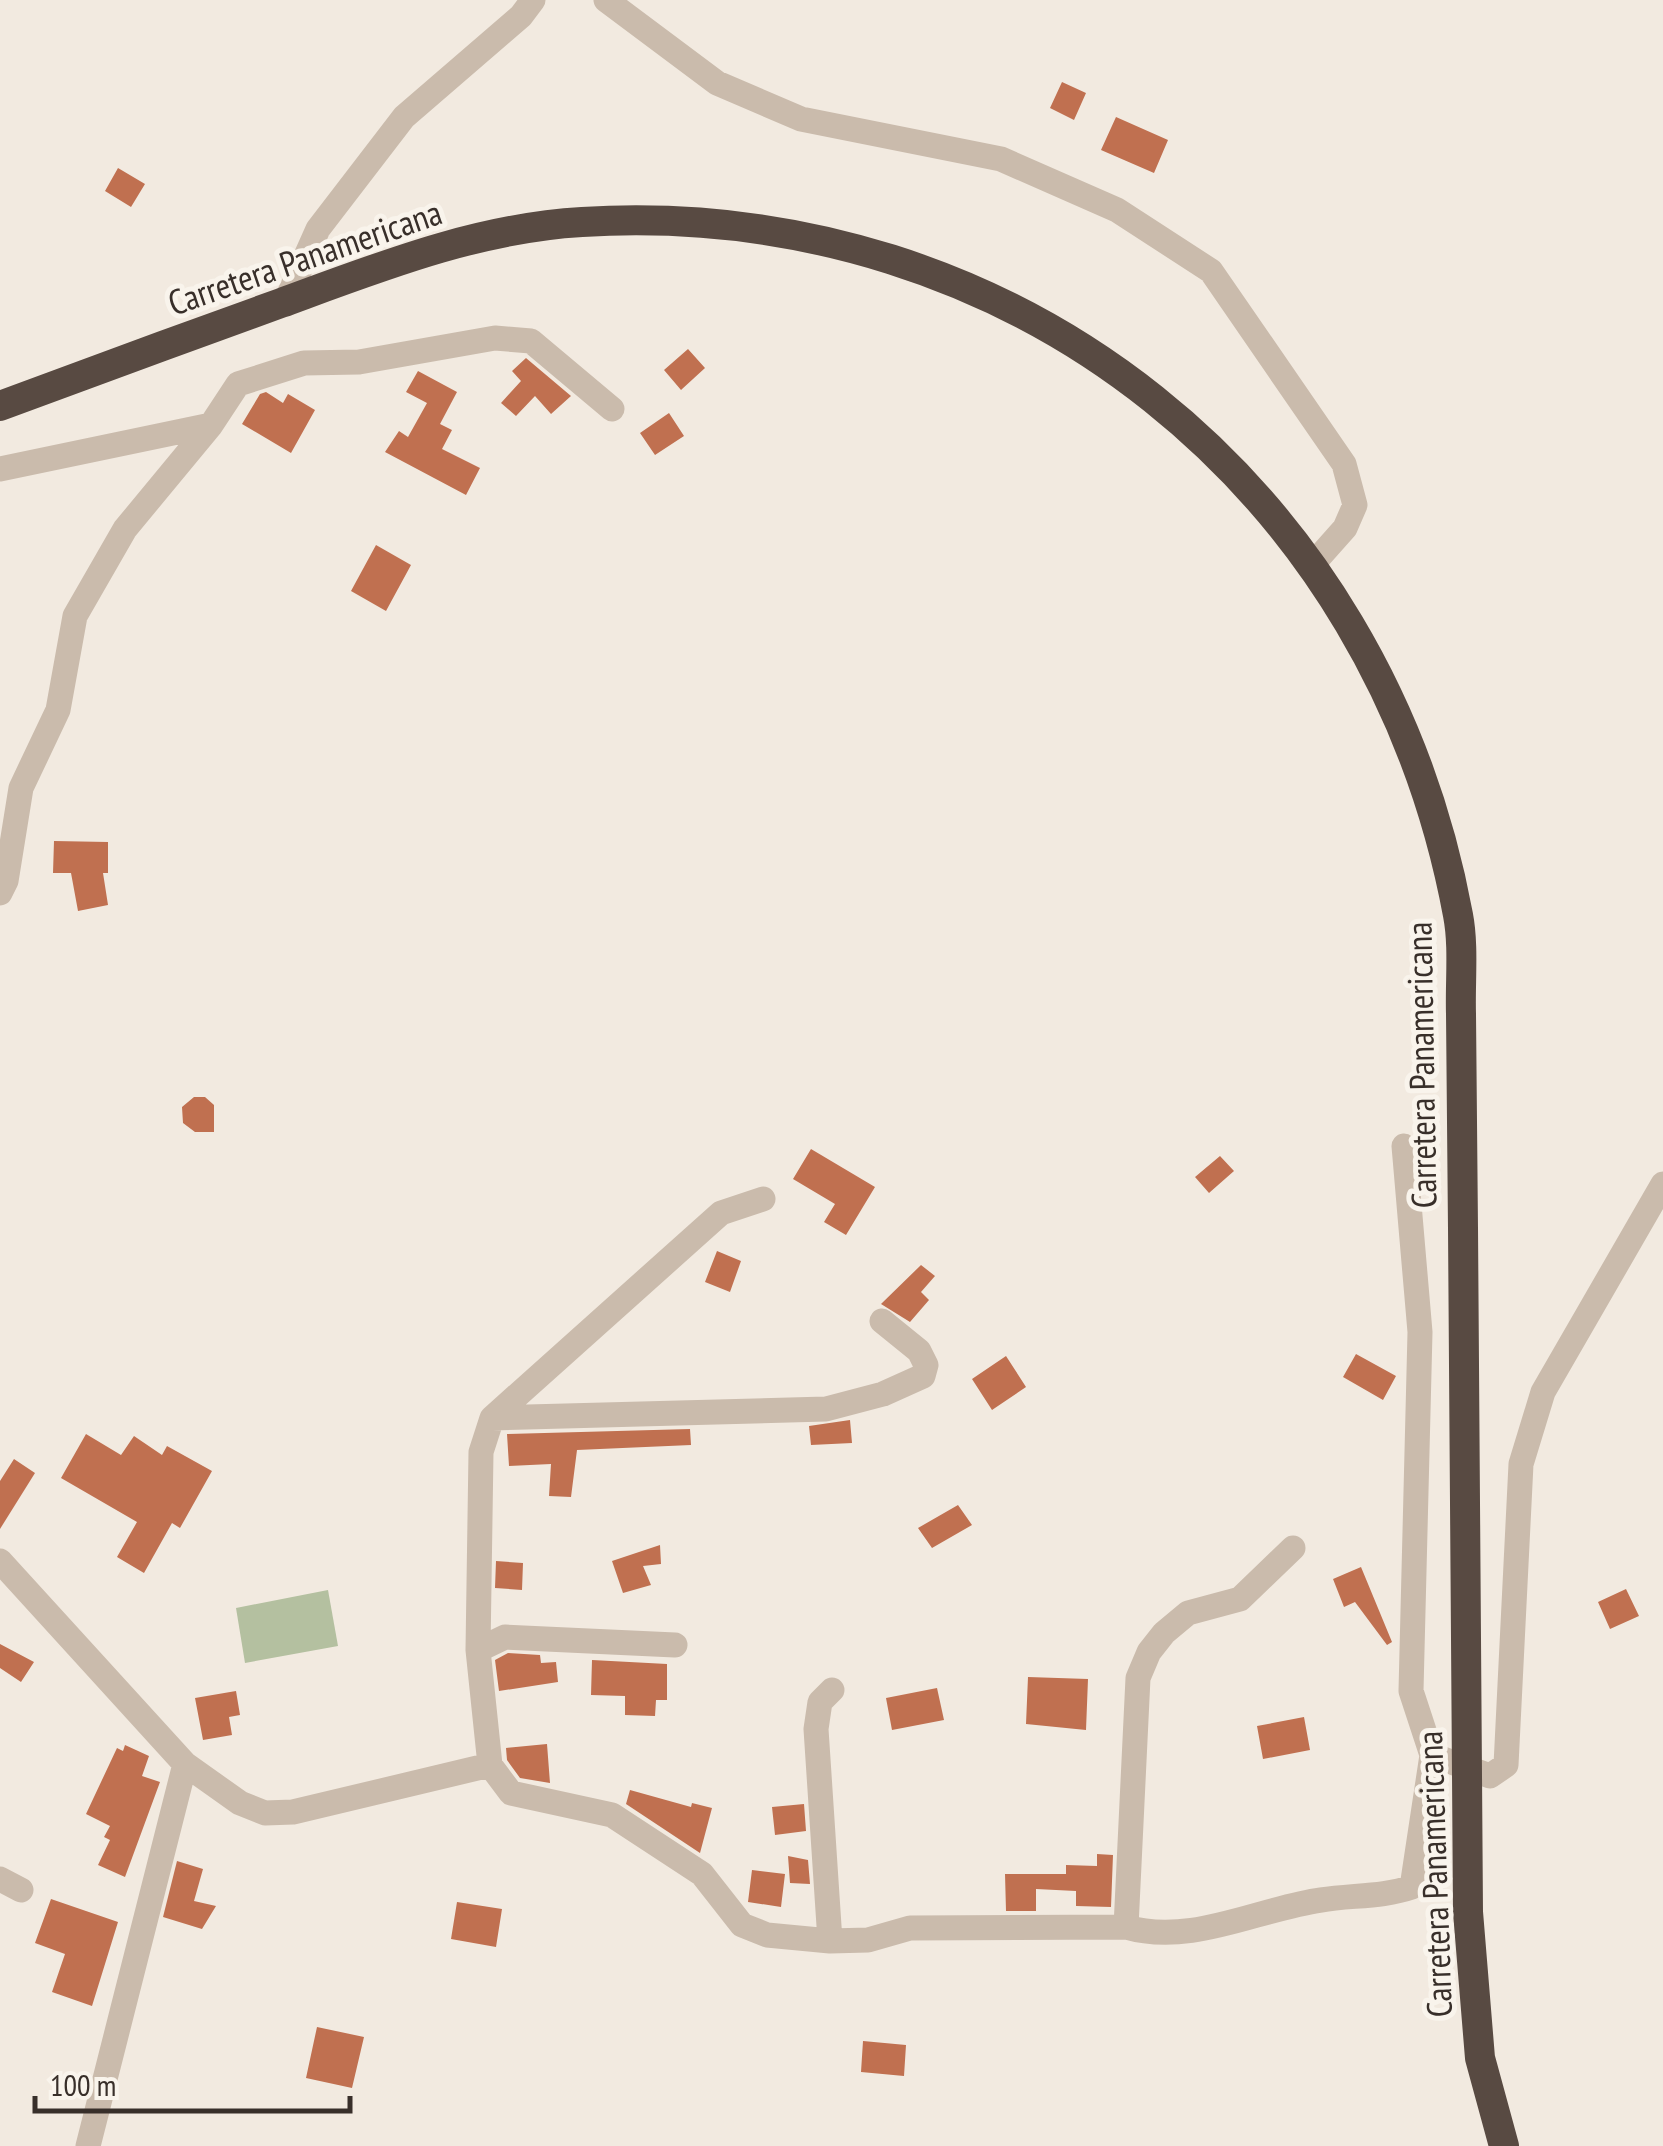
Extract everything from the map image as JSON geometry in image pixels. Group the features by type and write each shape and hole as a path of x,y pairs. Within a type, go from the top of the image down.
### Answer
{"highway":[{"name":"Carretera Panamericana","path":"0,406 429,248 577,222 700,221 820,238 950,279 1067,338 1154,396 1236,471 1313,564 1352,622 1417,758 1460,920 1468,1912 1480,2058 1504,2146"}],"street":[{"path":"286,301 318,229 404,117 521,16 533,0"},
{"path":"606,0 718,83 801,119 1001,160 1117,210 1211,271 1344,464 1355,505 1346,528 1313,564"},
{"path":"0,894 6,881 21,788 58,710 75,616 124,529 211,425 238,384 304,363 359,362 496,338 531,341 612,409"},
{"path":"0,470 211,425"},
{"path":"762,1199 721,1213 492,1418 481,1452 478,1650 490,1765 511,1793 612,1815 702,1874 742,1925 767,1936 830,1942 868,1940 910,1928 1126,1927 1153,1935 1179,1933 1320,1900 1395,1893 1412,1887 1432,1755 1411,1690 1420,1332 1404,1146"},
{"path":"1432,1755 1490,1776 1506,1766 1521,1464 1543,1392 1663,1184"},
{"path":"492,1418 826,1409 882,1394 923,1376 926,1365 919,1351 882,1321"},
{"path":"1126,1927 1138,1678 1148,1652 1188,1613 1240,1599 1293,1548"},
{"path":"0,1560 184,1764 240,1804 266,1813 293,1812 490,1765"},
{"path":"478,1650 505,1637 675,1645"},
{"path":"830,1942 816,1730 820,1702 832,1690"},
{"path":"88,2146 184,1764"}],"green space":[{"path":"328,1590 338,1646 245,1663 236,1608"}],"building":[{"path":"1062,82 1086,93 1074,120 1050,108"},
{"path":"1116,117 1168,140 1154,173 1101,150"},
{"path":"118,168 145,184 131,207 105,191"},
{"path":"688,349 705,368 681,390 664,370"},
{"path":"526,358 571,396 551,414 535,396 516,416 501,403 521,381 512,371"},
{"path":"418,371 457,392 440,424 452,430 442,449 480,468 466,495 385,452 399,431 408,437 427,403 406,392"},
{"path":"266,392 283,403 288,394 315,410 291,453 242,424 260,394"},
{"path":"669,413 684,436 655,455 640,433"},
{"path":"376,545 411,565 386,611 351,591"},
{"path":"54,841 108,842 108,873 103,873 108,905 78,911 71,873 53,873"},
{"path":"194,1097 205,1097 214,1105 214,1132 195,1132 183,1123 182,1107"},
{"path":"811,1149 875,1187 846,1235 824,1222 835,1204 793,1179"},
{"path":"1220,1156 1234,1171 1209,1193 1195,1177"},
{"path":"717,1251 741,1261 730,1292 705,1282"},
{"path":"921,1265 935,1276 921,1292 929,1300 910,1322 881,1304"},
{"path":"1356,1354 1396,1376 1383,1400 1343,1377"},
{"path":"1006,1356 1026,1387 992,1410 972,1379"},
{"path":"850,1420 852,1443 811,1445 809,1426"},
{"path":"690,1429 691,1445 577,1450 571,1497 549,1496 551,1464 509,1466 507,1434"},
{"path":"86,1434 121,1455 134,1436 162,1455 167,1446 212,1471 180,1528 172,1523 144,1573 117,1557 137,1522 61,1478"},
{"path":"14,1459 35,1473 0,1529 0,1481"},
{"path":"958,1505 972,1525 932,1548 918,1528"},
{"path":"660,1545 661,1564 643,1566 651,1585 623,1593 612,1561"},
{"path":"496,1561 523,1563 522,1590 495,1588"},
{"path":"1361,1567 1392,1642 1387,1645 1355,1602 1344,1607 1333,1579"},
{"path":"1626,1589 1639,1616 1610,1629 1598,1602"},
{"path":"0,1644 34,1662 21,1682 0,1668"},
{"path":"508,1653 540,1655 541,1663 556,1662 558,1682 499,1691 495,1660"},
{"path":"592,1660 667,1664 667,1700 656,1700 655,1716 625,1715 625,1696 591,1695"},
{"path":"1028,1677 1088,1679 1086,1730 1026,1724"},
{"path":"937,1688 944,1720 892,1730 886,1698"},
{"path":"236,1691 240,1715 229,1717 232,1735 203,1740 195,1698"},
{"path":"1304,1717 1310,1750 1263,1759 1257,1726"},
{"path":"547,1744 550,1783 520,1778 507,1760 506,1748"},
{"path":"125,1745 149,1756 142,1776 160,1782 125,1877 98,1865 110,1840 104,1837 110,1826 86,1814 117,1748 123,1751"},
{"path":"630,1790 691,1807 692,1803 712,1808 700,1853 626,1804"},
{"path":"804,1804 806,1831 775,1835 772,1807"},
{"path":"1097,1854 1113,1855 1111,1907 1076,1906 1076,1891 1036,1889 1036,1911 1006,1911 1005,1874 1066,1874 1066,1865 1097,1866"},
{"path":"788,1856 808,1860 810,1884 790,1883"},
{"path":"177,1861 203,1869 194,1901 216,1906 202,1929 163,1917"},
{"path":"752,1870 785,1874 781,1907 748,1902"},
{"path":"51,1899 118,1922 92,2006 52,1992 65,1954 35,1943"},
{"path":"457,1902 502,1909 496,1947 451,1939"},
{"path":"317,2027 364,2037 352,2088 306,2078"},
{"path":"863,2041 906,2045 904,2076 861,2072"}]}
